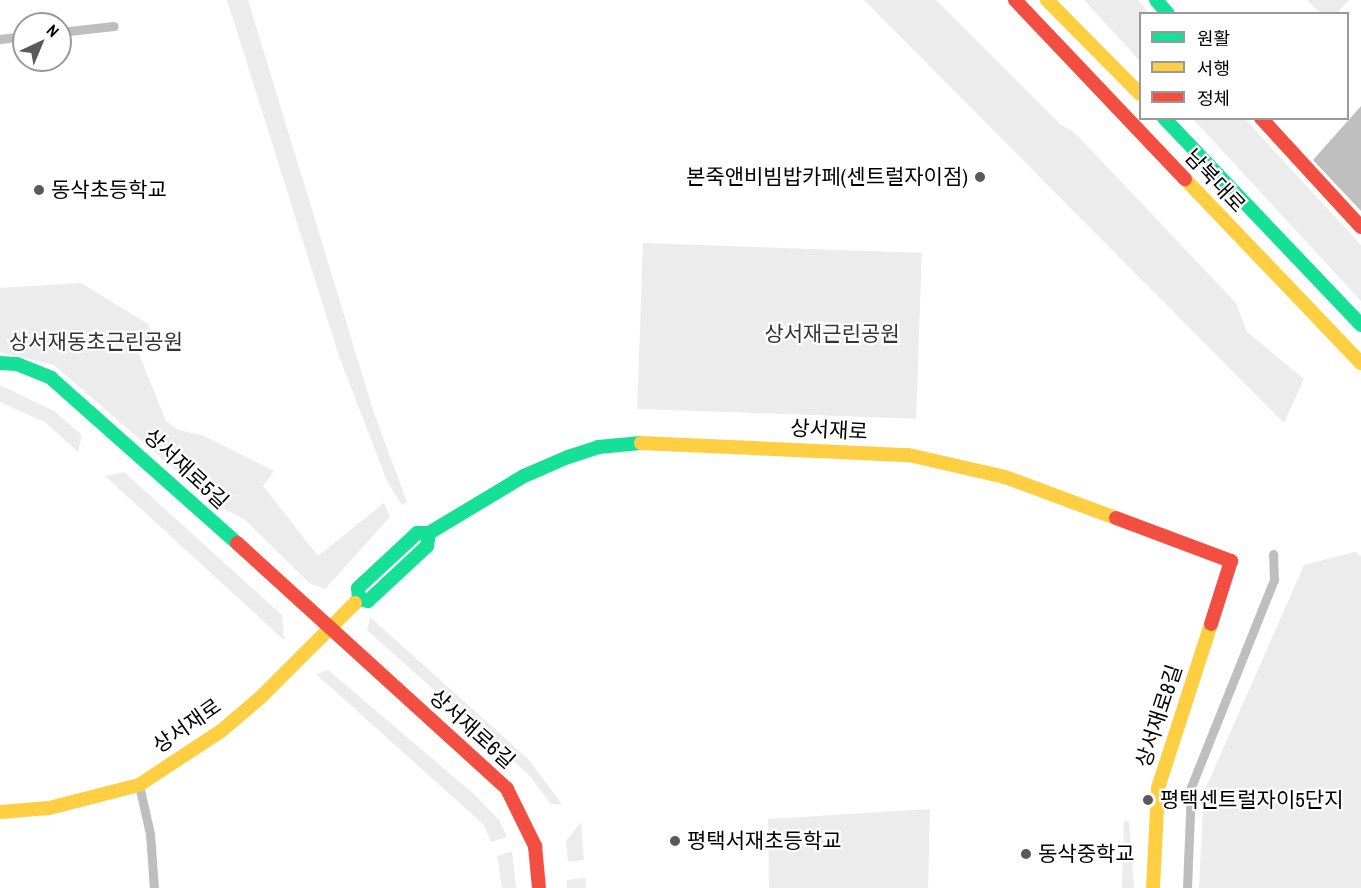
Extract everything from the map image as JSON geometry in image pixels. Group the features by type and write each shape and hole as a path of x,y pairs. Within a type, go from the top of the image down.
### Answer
{"main road":[{"path":"1001,0 1028,14"},
{"name":"남북대로","path":"1015,0 1361,363"},
{"path":"1047,0 1139,93"},
{"path":"1156,0 1166,12"},
{"name":"남북대로","path":"1166,120 1361,325"},
{"path":"1263,120 1361,227"},
{"name":"상서재로5길","path":"0,363 17,364 51,378 88,407 329,630"},
{"name":"상서재로","path":"0,812 57,806 139,785 221,731 329,630 359,599 358,588 417,533 429,533 524,476 598,447 647,442 909,455 1005,477 1231,561"},
{"name":"상서재로8길","path":"1153,888 1158,788 1231,561"},
{"name":"상서재로6길","path":"329,630 507,789 535,846 539,888"}],"street":[{"path":"72,31 114,26"},
{"path":"1186,888 1191,787 1274,580 1273,554"},
{"path":"139,785 150,834 154,888"}],"green space":[{"path":"227,0 248,0 374,413 407,502 402,505 387,481 339,356"},
{"path":"864,0 936,0 1061,125 1073,131 1236,303 1247,332 1304,379 1284,423"},
{"path":"1084,0 1138,0 1148,12 1139,12 1139,60"},
{"path":"1307,0 1349,0 1338,12 1319,12"},
{"path":"1194,120 1246,120 1361,245 1361,301"},
{"name":"상서재근린공원","path":"643,243 922,253 916,419 637,409"},
{"name":"상서재동초근린공원","path":"81,283 148,324 153,338 142,342 139,354 166,421 178,430 202,435 274,471 263,486 318,556 384,503 390,517 325,589 309,583 244,519 216,505 54,365 0,352 0,288"},
{"path":"0,385 54,411 82,435 78,452 46,423 0,402"},
{"path":"124,472 282,615 284,640 105,476"},
{"path":"1355,552 1361,556 1361,888 1199,888 1204,792 1304,565"},
{"path":"370,617 528,759 562,804 551,804 529,775 367,630"},
{"path":"328,670 475,795 499,820 507,837 491,842 484,825 316,674"},
{"path":"930,809 928,888 769,888 768,819"},
{"path":"1124,821 1129,821 1134,888 1122,888"},
{"path":"581,822 584,860 568,862 566,841"},
{"path":"512,851 516,888 502,888 497,856"},
{"path":"585,878 586,888 567,888 567,880"}],"shaded area":[{"path":"1361,106 1361,211 1313,160"}],"traffic: fast":[{"path":"1156,0 1166,12"},
{"path":"1166,120 1361,325"},
{"path":"0,363 17,364 51,378 237,543"},
{"path":"355,603 359,599 358,588 417,533 429,533 524,476 568,457 598,447 641,443"},
{"path":"359,599 368,601 427,546 429,533"}],"traffic: slow":[{"path":"1047,0 1139,93"},
{"path":"1185,179 1361,363"},
{"path":"641,443 909,455 1005,477 1116,518"},
{"path":"0,812 49,808 139,785 221,731 261,697 355,603"},
{"path":"1153,888 1158,788 1211,624"}],"traffic: jam":[{"path":"1015,0 1185,179"},
{"path":"1263,120 1361,227"},
{"path":"1116,518 1231,561 1211,624"},
{"path":"237,543 507,789 535,846 539,888"}],"place":[{"name":"본죽앤비빔밥카페(센트럴자이점)","path":"980,177"},
{"name":"동삭초등학교","path":"39,190"},
{"name":"평택센트럴자이5단지","path":"1148,800"},
{"name":"평택서재초등학교","path":"675,841"},
{"name":"동삭중학교","path":"1026,854"}]}
